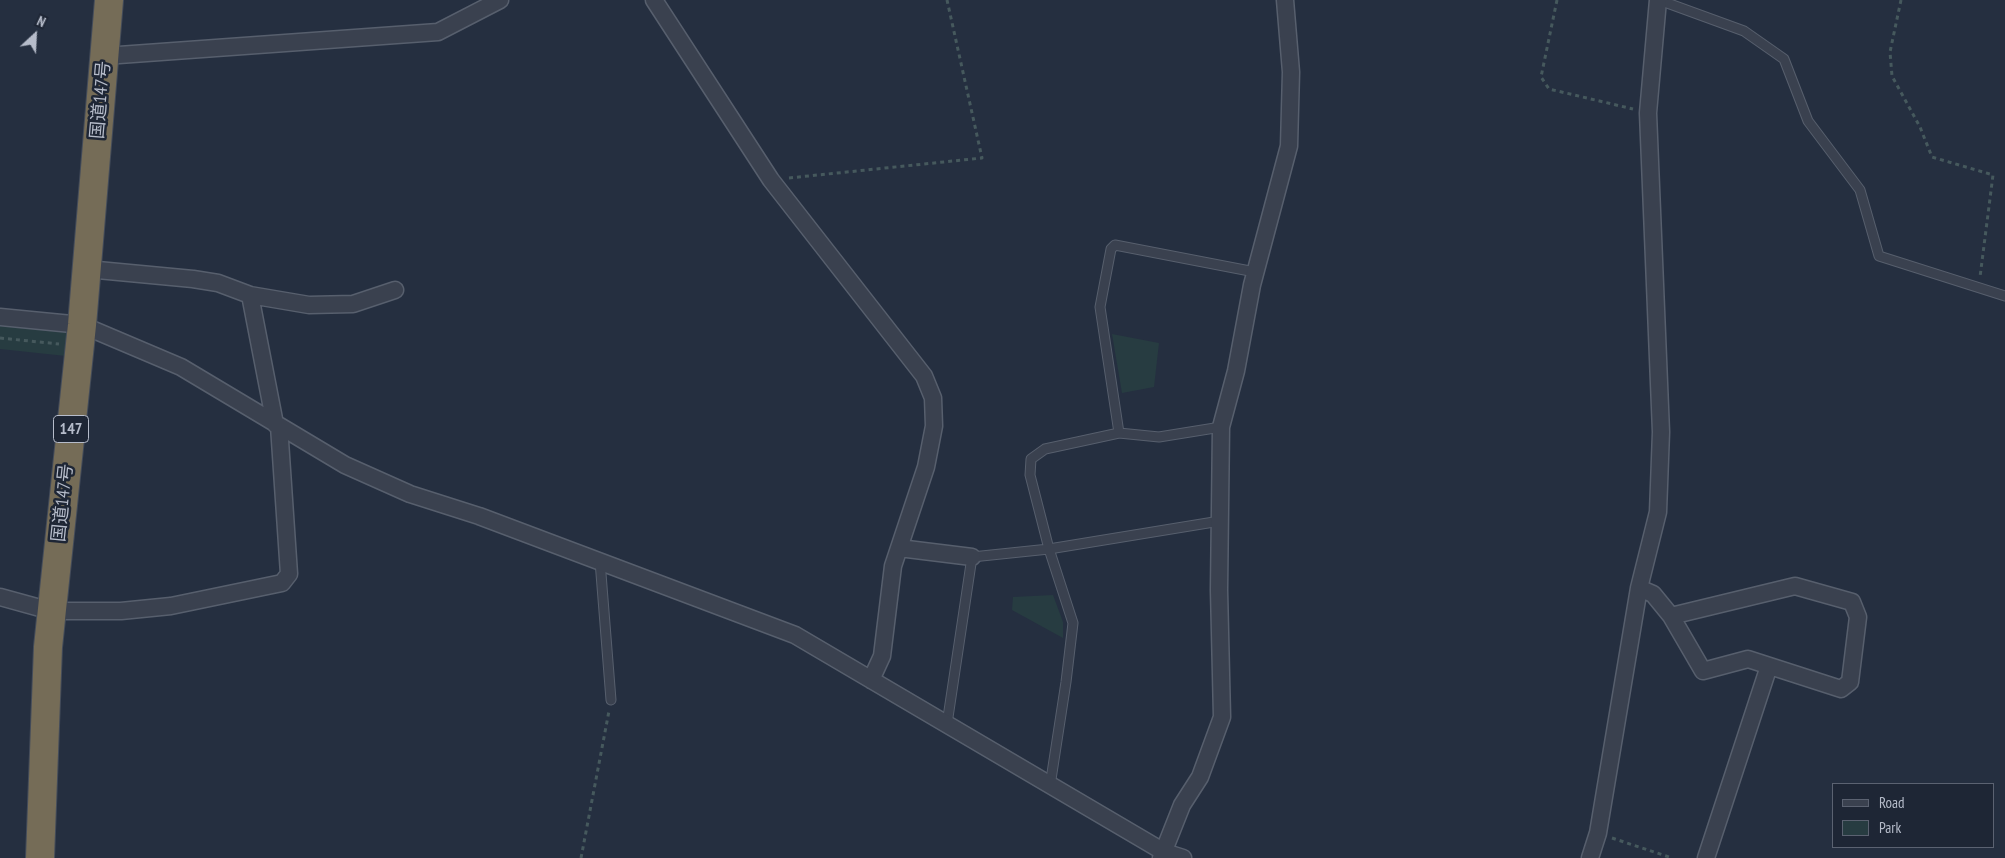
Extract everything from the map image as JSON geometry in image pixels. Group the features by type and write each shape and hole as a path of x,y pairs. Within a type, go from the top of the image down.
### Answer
{"highway":[{"name":"国道147号","path":"40,858 47,657 82,325 109,0"}],"street":[{"path":"105,56 438,32 500,0"},
{"path":"654,0 772,180 924,376 933,398 934,426 926,467 892,566 882,656 871,680"},
{"path":"1162,855 1182,805 1200,777 1222,717 1219,590 1221,427 1236,371 1255,272 1289,146 1290,72 1285,0"},
{"path":"1590,858 1598,833 1639,588 1658,512 1661,432 1648,113 1659,0"},
{"path":"87,269 218,283 250,295 308,306 353,304 395,290"},
{"path":"0,597 51,611 121,611 171,606 282,583 289,574 277,425 250,295"},
{"path":"0,317 82,325 181,367 345,466 410,494 479,516 795,635 947,724 1162,855 1184,858"},
{"path":"899,548 972,557"},
{"path":"1639,588 1653,594 1670,616 1703,670 1748,659 1841,689 1850,682 1858,617 1852,602 1795,586 1670,616"},
{"path":"1706,858 1769,666"}],"lane":[{"path":"1659,0 1744,31 1784,59 1808,121 1860,190 1879,256 2005,296"},
{"path":"1119,433 1100,307 1111,249 1115,245 1255,272"},
{"path":"1050,786 1066,682 1072,623 1049,549 1030,475 1032,459 1045,450 1119,433 1159,437 1221,427"},
{"path":"947,724 972,557 1049,549 1220,520"},
{"path":"600,561 611,700"}],"path":[{"path":"772,180 982,158 947,0"},
{"path":"1557,0 1541,77 1549,89 1648,113"},
{"path":"1901,0 1890,52 1892,76 1920,126 1932,157 1993,176 1979,288"},
{"path":"0,338 62,345"},
{"path":"581,858 611,700"},
{"path":"1598,833 1672,858"}],"green space":[{"path":"0,326 68,332 66,356 0,349"},
{"path":"1112,334 1159,343 1154,387 1122,393"},
{"path":"1053,595 1063,622 1063,638 1012,610 1013,597"}]}
